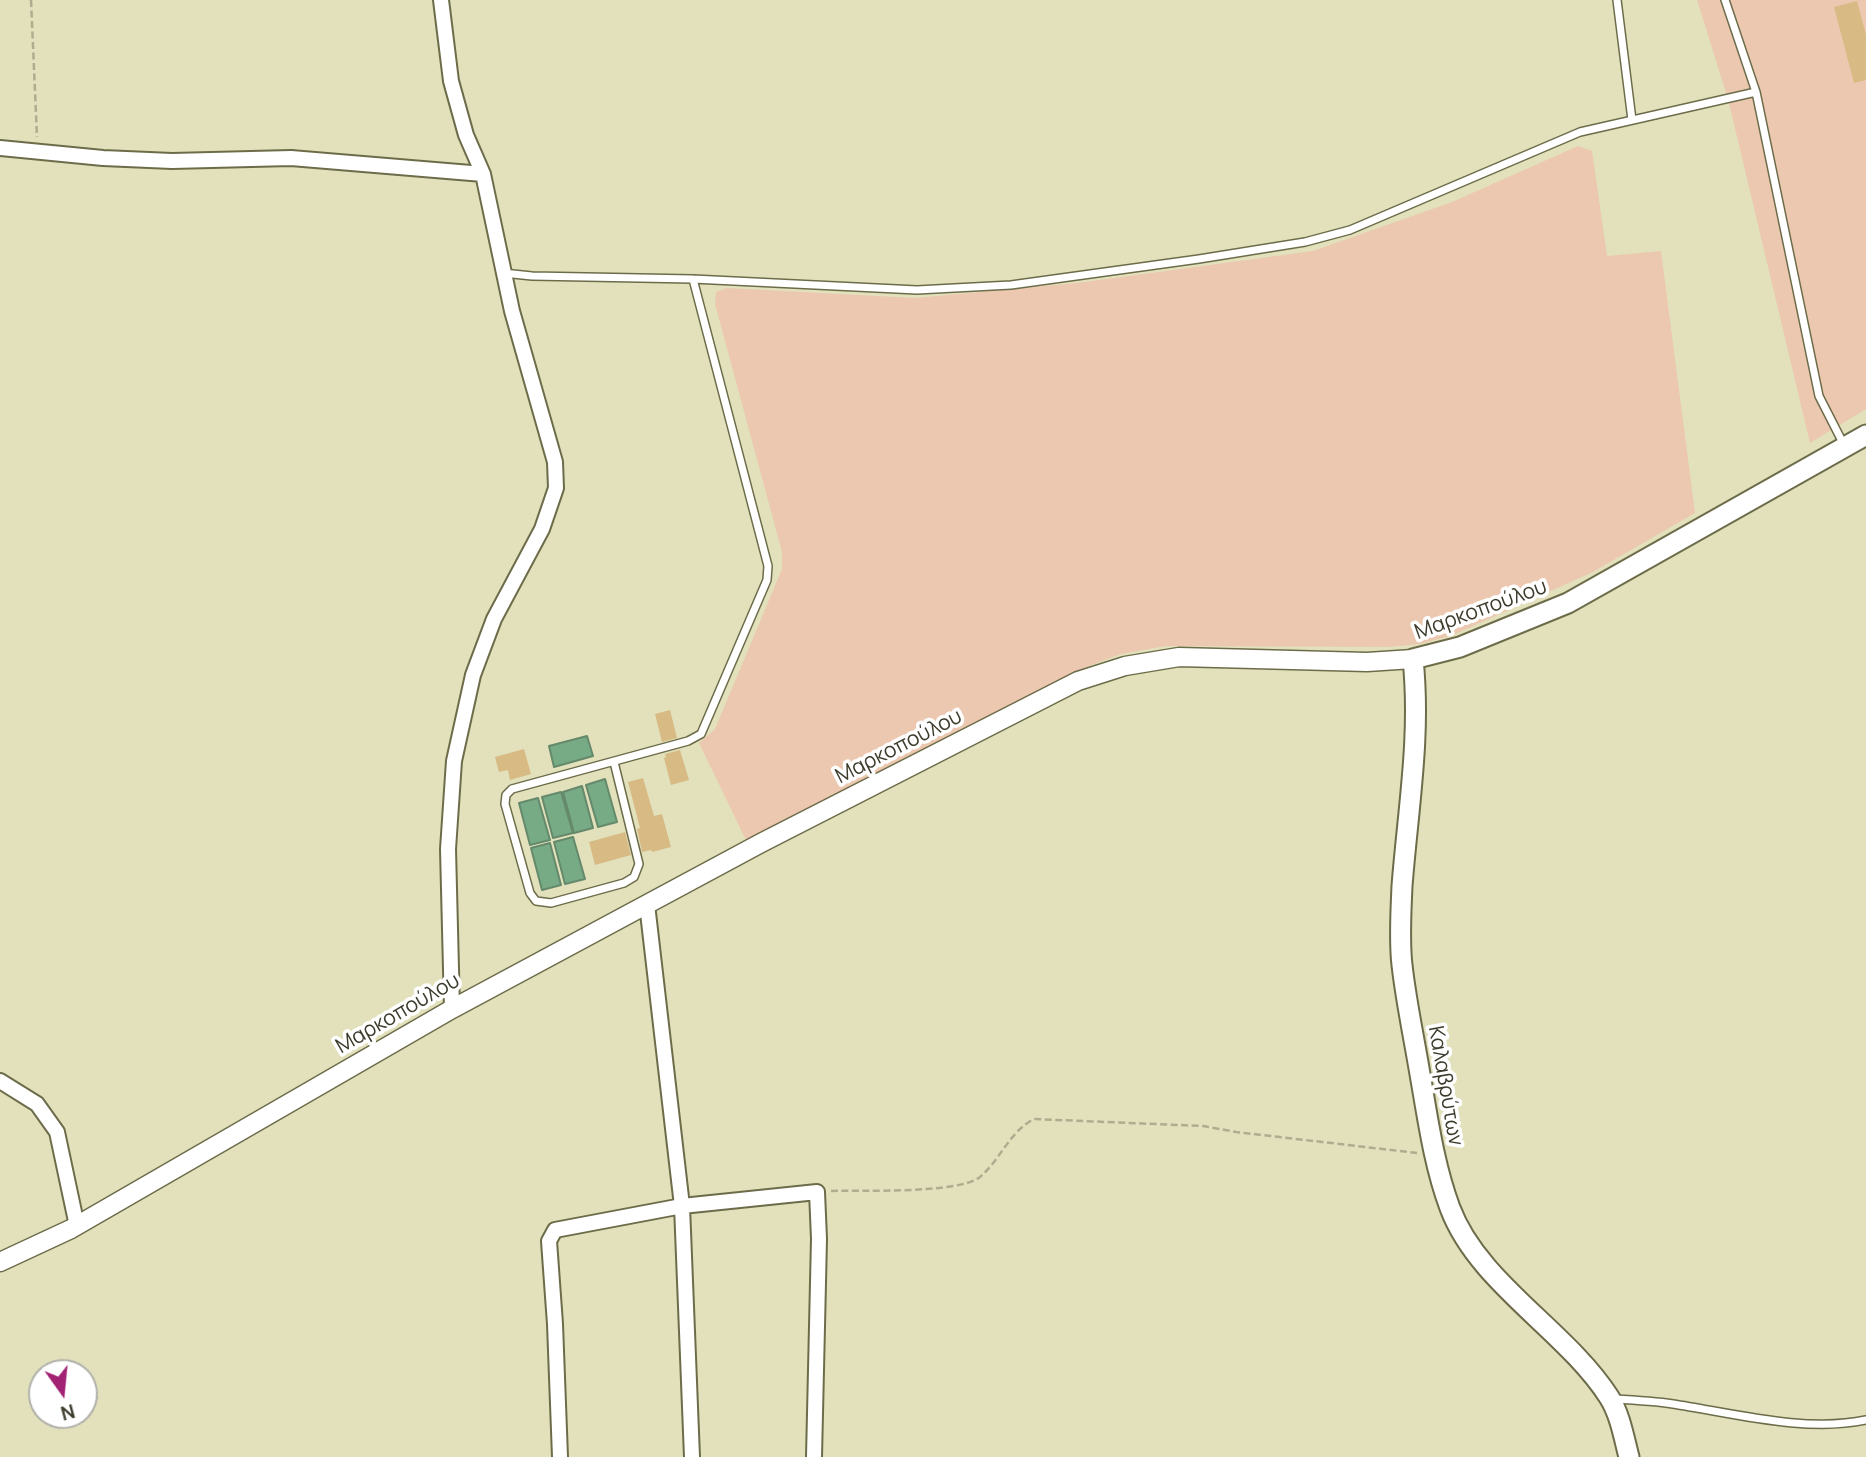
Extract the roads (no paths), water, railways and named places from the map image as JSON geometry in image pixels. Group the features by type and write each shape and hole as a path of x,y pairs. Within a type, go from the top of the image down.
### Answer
{"main road":[{"name":"Μαρκοπούλου","path":"1413,659 1460,647 1568,603 1866,435"},
{"name":"Καλαβρύτων","path":"1413,659 1417,730 1402,887 1401,962 1434,1156 1450,1209 1462,1235 1480,1260 1556,1336 1610,1398 1629,1457"}],"street":[{"path":"441,0 451,82 466,135 483,174 503,272 555,463 556,488 542,529 494,619 473,676 453,761 448,849 452,1009"},
{"path":"0,148 103,158 172,161 291,158 483,174"},
{"name":"Μαρκοπούλου","path":"0,1262 77,1226 452,1009 647,904 1078,681 1113,670 1179,657 1367,662 1413,659"},
{"path":"647,904 682,1206 692,1457"},
{"path":"0,1081 37,1104 57,1132 77,1226"},
{"path":"560,1457 549,1241 555,1230 682,1206 817,1192 819,1239 814,1457"}],"lane":[{"path":"1617,0 1632,120"},
{"path":"1724,0 1756,92 1819,396 1846,447"},
{"path":"503,272 532,276 693,278 916,290 1011,285 1305,242 1350,230 1580,132 1756,92"},
{"path":"614,762 639,864 634,877 624,883 551,903 536,901 530,893 505,804 506,794 512,789 688,741 701,734 767,580 768,566 693,278"},
{"path":"1610,1398 1671,1403 1742,1416 1821,1424 1866,1420"}]}
